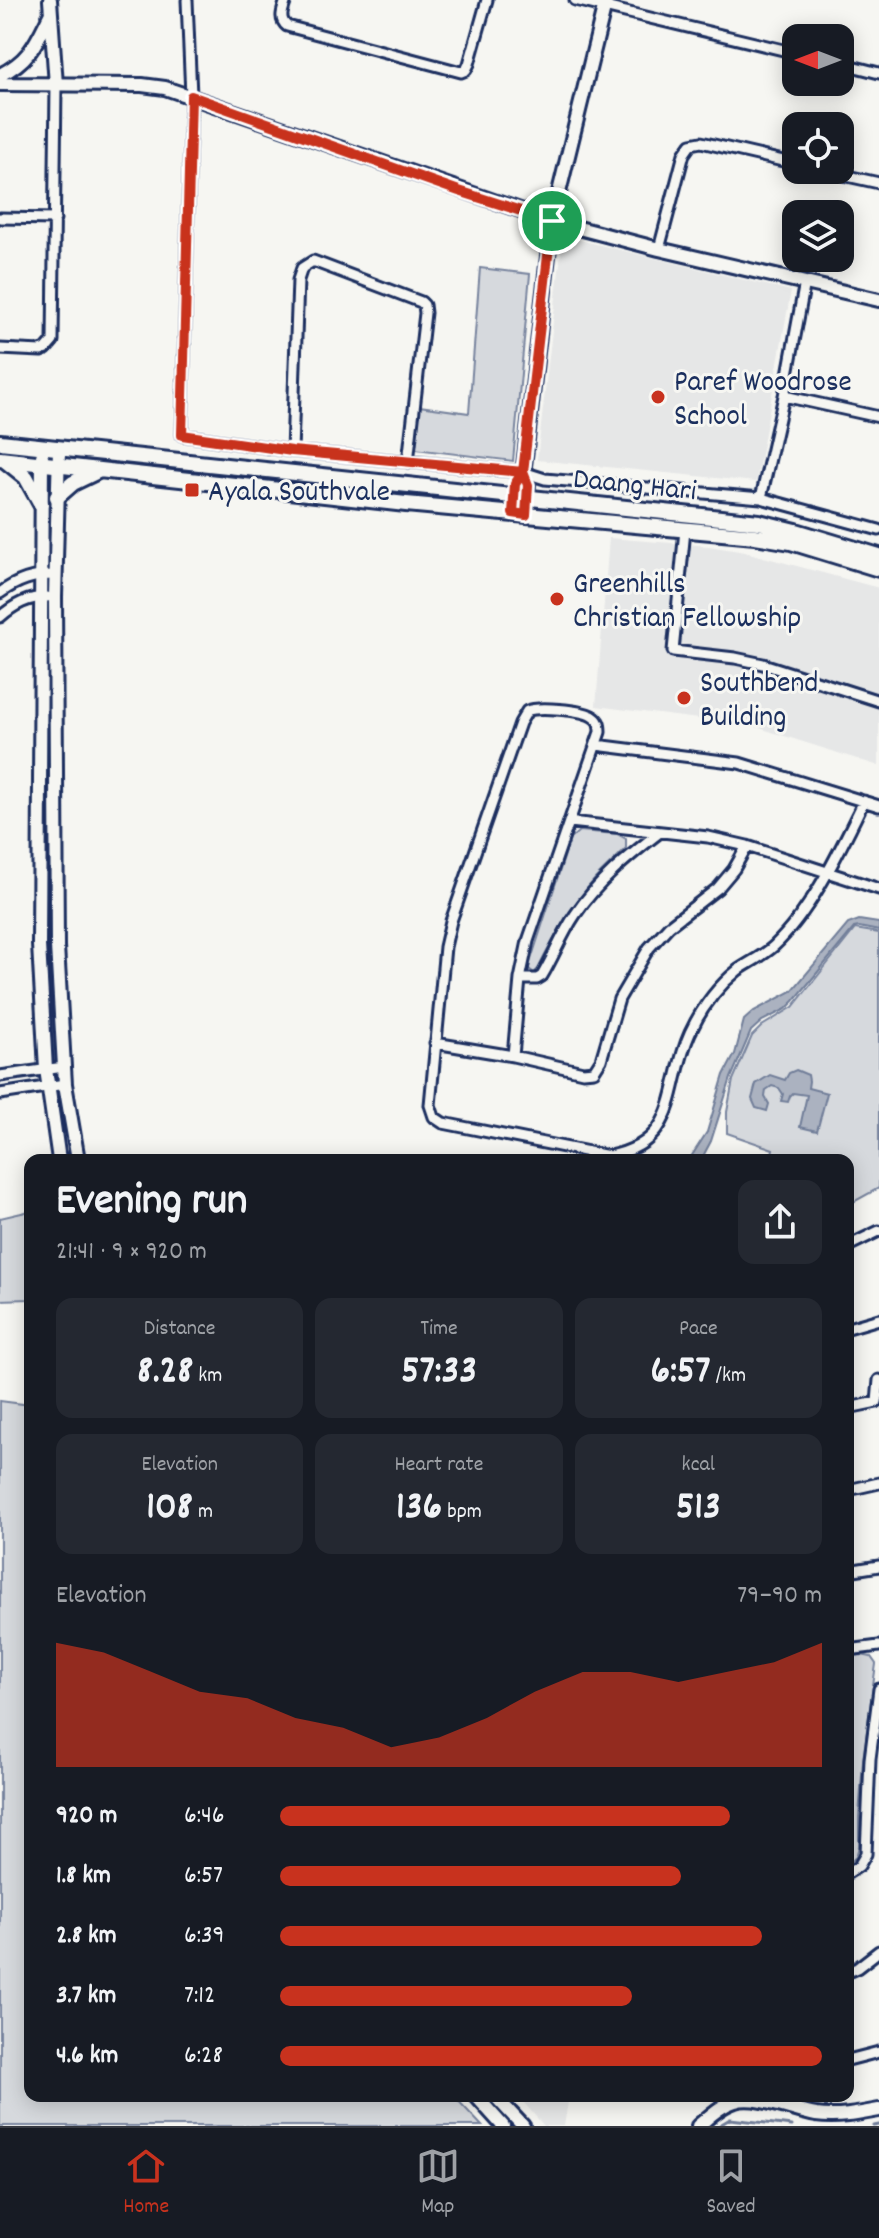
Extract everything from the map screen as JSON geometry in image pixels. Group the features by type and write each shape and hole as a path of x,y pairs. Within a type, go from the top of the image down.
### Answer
{"main road":[{"name":"Daang Hari","path":"0,442 522,485 759,522 879,556"},
{"name":"Daang Hari","path":"1,459 406,504 755,536 791,542 879,569"},
{"path":"1,459 26,477 41,504"},
{"path":"57,497 73,483 102,469"}],"street":[{"path":"0,349 41,351 53,341 56,85 50,0"},
{"path":"187,0 191,96 182,435 292,451 408,462 522,485 545,479 761,498 879,530"},
{"path":"286,0 281,17 287,26 461,72 469,64 487,0"},
{"path":"575,0 605,3 782,49"},
{"path":"519,514 552,221 605,3"},
{"path":"0,75 23,61 50,15"},
{"path":"854,67 879,73"},
{"path":"0,84 142,85 165,88 552,221 879,300"},
{"path":"659,249 684,154 691,144 701,142 782,161"},
{"path":"854,177 879,183"},
{"path":"0,218 55,219"},
{"path":"292,451 298,280 302,268 313,261 424,305 408,462"},
{"path":"761,498 805,282"},
{"path":"784,396 879,417"},
{"path":"42,447 39,945 46,1069 58,1154"},
{"path":"59,449 55,575 57,946 65,1084 77,1154"},
{"path":"685,530 673,651 763,664 879,701"},
{"path":"0,593 21,580 55,575"},
{"path":"0,617 17,604 39,597 55,597"},
{"path":"513,1056 520,979 528,941 600,732 600,724 595,717 586,713 533,708 523,715 451,921 441,973 430,1105 438,1121 594,1154"},
{"path":"596,745 739,763 879,806"},
{"path":"621,1154 644,1142 658,1129 667,1113 688,1036 701,1012 722,984 773,947 800,915 828,873 864,801"},
{"path":"570,822 708,837 747,846 879,889"},
{"path":"520,979 542,976 584,902 660,832"},
{"path":"435,1043 583,1072 594,1071 601,1060 619,999 649,948 669,926 718,888 747,846"},
{"path":"0,1076 64,1067"},
{"path":"0,1094 65,1084"},
{"path":"854,1243 879,1231"},
{"path":"854,1326 879,1319"},
{"path":"854,1407 877,1402 879,1380"},
{"path":"854,1489 879,1483"},
{"path":"854,1570 879,1566"},
{"path":"854,1649 879,1646"},
{"path":"854,1869 866,1854 870,1759 879,1689"},
{"path":"854,1969 879,1951"},
{"path":"854,2058 879,2052"},
{"path":"481,2102 503,2126"},
{"path":"501,2102 523,2126"},
{"path":"698,2126 733,2102"},
{"path":"762,2102 837,2117 879,2110"}],"shaded area":[{"name":"Paref Woodrose School","path":"563,236 791,291 756,482 537,460"},
{"path":"480,268 530,274 513,461 415,449 419,406 469,413"},
{"path":"609,538 745,552 879,588 879,766 753,726 596,706"},
{"path":"579,831 617,834 626,839 626,848 578,900 534,973 529,966 570,839"},
{"path":"859,920 879,923 879,931 854,928 786,1009 762,1021 751,1031 731,1078 711,1141 704,1154 693,1154 707,1132 744,1020 754,1011 792,991 848,924"},
{"path":"855,929 879,933 879,1188 854,1202 854,1154 772,1154 773,1149 727,1133 733,1080 752,1036 793,1007"},
{"path":"796,1070 808,1075 808,1088 827,1093 817,1131 800,1127 807,1095 793,1093 788,1102 781,1101 783,1094 779,1088 772,1086 766,1090 767,1111 756,1108 752,1099 756,1084 770,1075 785,1080 789,1073"},
{"path":"24,1212 24,1299 0,1300 0,1218"},
{"path":"0,1401 24,1404 24,2102 460,2102 482,2126 0,2126"},
{"path":"854,1656 871,1657 876,1664 863,1760 859,1846 854,1859"},
{"path":"523,2102 568,2102 564,2126 544,2126"}],"waterway":[{"path":"718,2126 730,2119 792,2126"},
{"path":"874,2126 879,2125"}],"place":[{"name":"Paref Woodrose School","path":"658,397"},
{"name":"Ayala Southvale","path":"192,490"},
{"name":"Greenhills Christian Fellowship","path":"557,599"},
{"name":"Southbend Building","path":"684,698"}],"route":[{"path":"552,221 191,96 182,435 292,451 523,472 515,484 513,513 526,515 528,485 523,472 552,221"}]}
